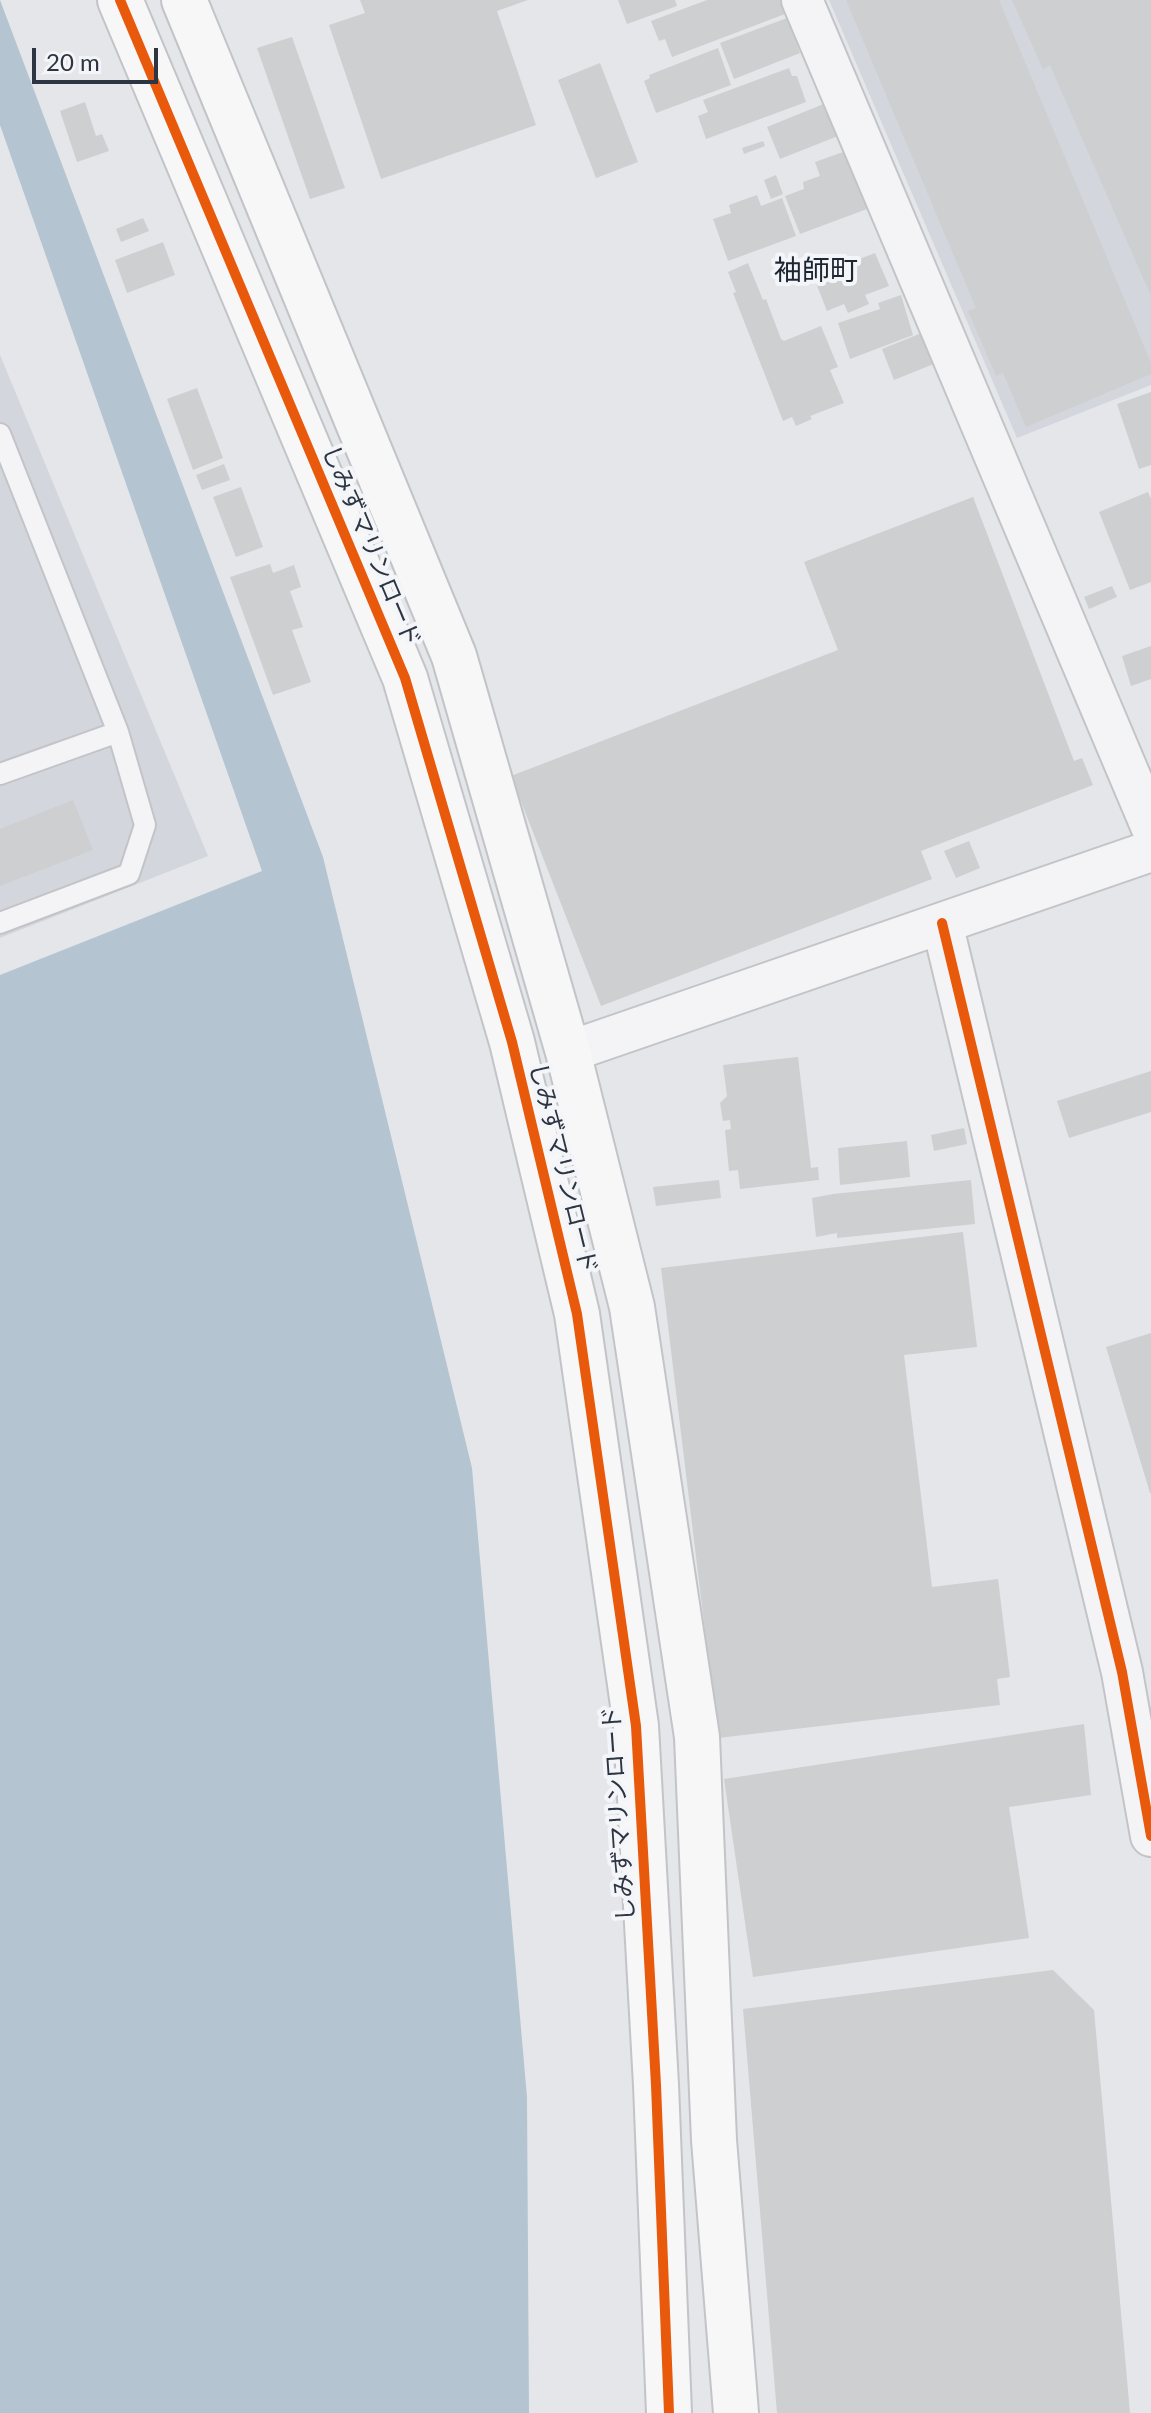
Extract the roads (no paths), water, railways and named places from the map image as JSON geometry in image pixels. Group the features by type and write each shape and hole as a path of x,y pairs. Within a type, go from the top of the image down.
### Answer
{"street":[{"name":"しみずマリンロード","path":"120,0 405,678 512,1042 577,1314 636,1726 656,2085 669,2413"},
{"name":"しみずマリンロード","path":"184,0 454,656 568,1052 632,1307 697,1737 714,2140 736,2413"},
{"path":"802,0 1151,826"},
{"path":"568,1052 1151,851"},
{"path":"942,923 1122,1672 1151,1836"}],"lane":[{"path":"0,434 118,732 145,825 129,874 0,923"},
{"path":"0,774 118,732"}],"water":[{"path":"0,0 323,857 472,1468 527,2097 529,2413 0,2413 0,975 262,871 0,125"}],"district":[{"name":"袖師町","path":"816,271"}]}
